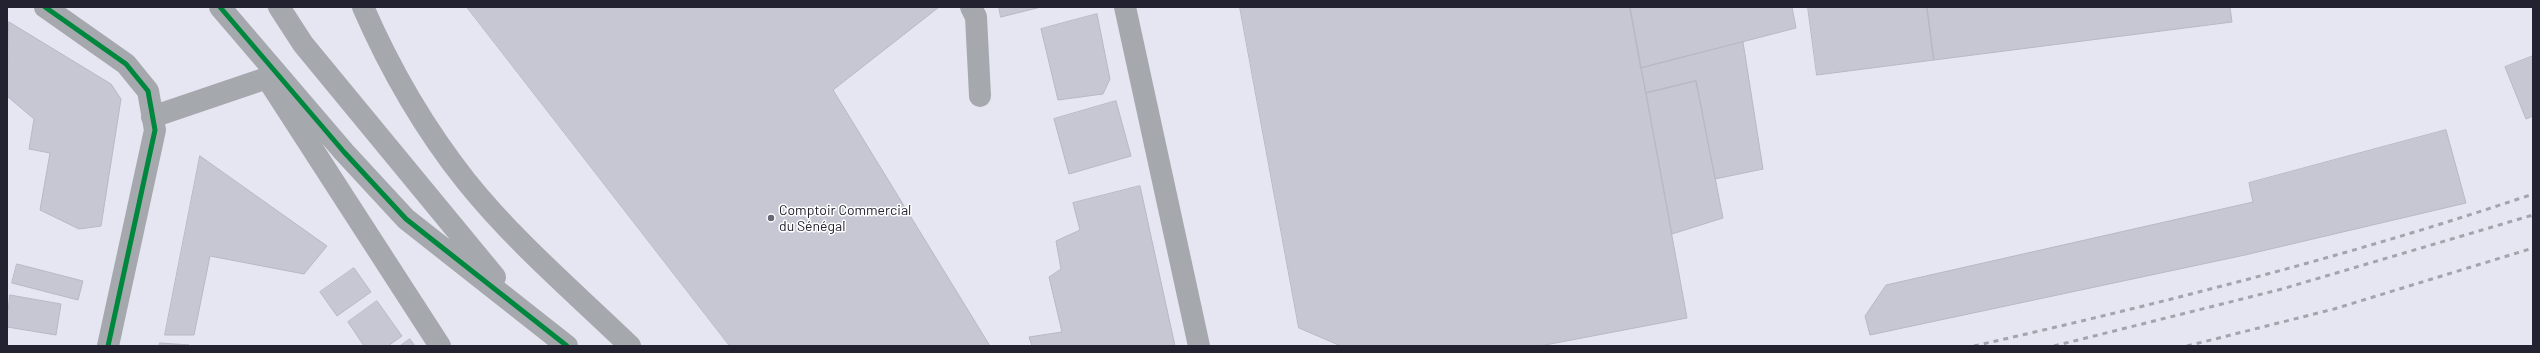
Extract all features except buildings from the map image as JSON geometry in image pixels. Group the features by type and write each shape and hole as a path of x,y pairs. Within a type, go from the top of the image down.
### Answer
{"street":[{"path":"45,7 126,64 148,91 155,130 108,346"},
{"path":"279,7 303,44 428,193 517,305"},
{"path":"287,7 303,44"},
{"path":"363,7 381,48 427,129 467,182 517,237 630,346"},
{"path":"971,7 976,17 980,96"},
{"path":"1125,7 1199,346"},
{"path":"221,9 440,346"},
{"path":"221,9 344,152 406,219 517,305 567,346"},
{"path":"152,118 267,78"}],"railway":[{"path":"1974,346 2115,313 2326,258 2464,217 2533,194"},
{"path":"2054,346 2282,289 2533,215"},
{"path":"2187,346 2334,309 2533,248"}],"cycle path":[{"path":"45,7 126,64 148,91 155,130 108,346"},
{"path":"220,7 344,152 406,219 567,346"}],"place":[{"name":"Comptoir Commercial du Sénégal","path":"771,218"}]}
